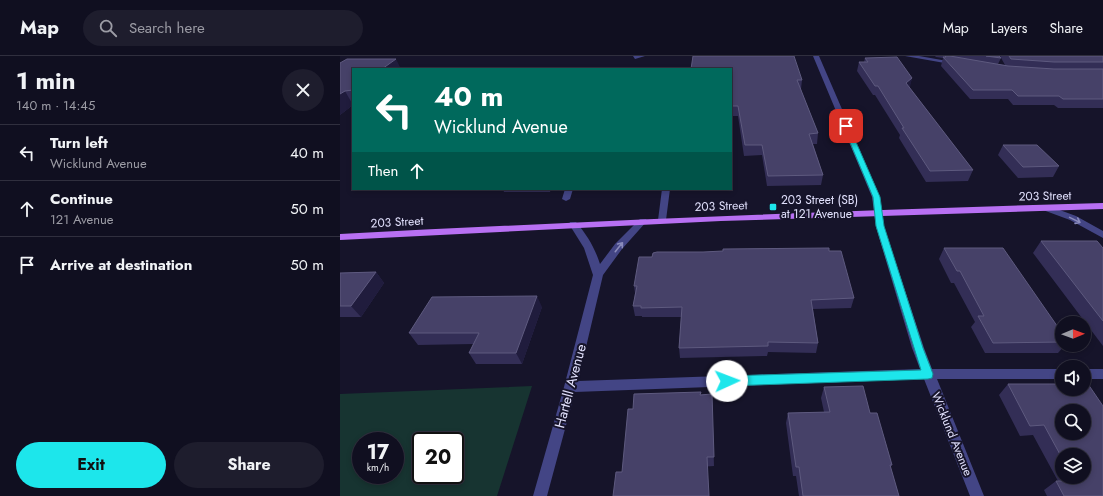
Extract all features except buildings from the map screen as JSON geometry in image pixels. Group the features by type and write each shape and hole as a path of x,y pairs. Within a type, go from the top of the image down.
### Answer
{"main road":[{"name":"203 Street","path":"340,237 662,220 1103,206"}],"street":[{"path":"636,56 635,57 642,56"},
{"name":"Wicklund Avenue","path":"816,56 876,197 880,226 918,348 977,496"},
{"path":"908,56 965,65"},
{"path":"566,198 569,190"},
{"path":"662,220 666,190"},
{"path":"1046,208 1073,218 1103,235"},
{"name":"Hartell Avenue","path":"540,496 570,387 598,275 606,262 628,235 642,221"},
{"name":"Hartell Avenue","path":"573,224 584,237 592,253 598,275"},
{"path":"570,387 928,374 1055,374"},
{"path":"1091,374 1103,374"}],"green space":[{"path":"532,386 497,496 340,496 340,394"}],"place":[{"name":"203 Street (SB) at 121 Avenue","path":"773,207"}],"route":[{"path":"727,381 928,374 918,348 880,226 876,197 846,126"}]}
